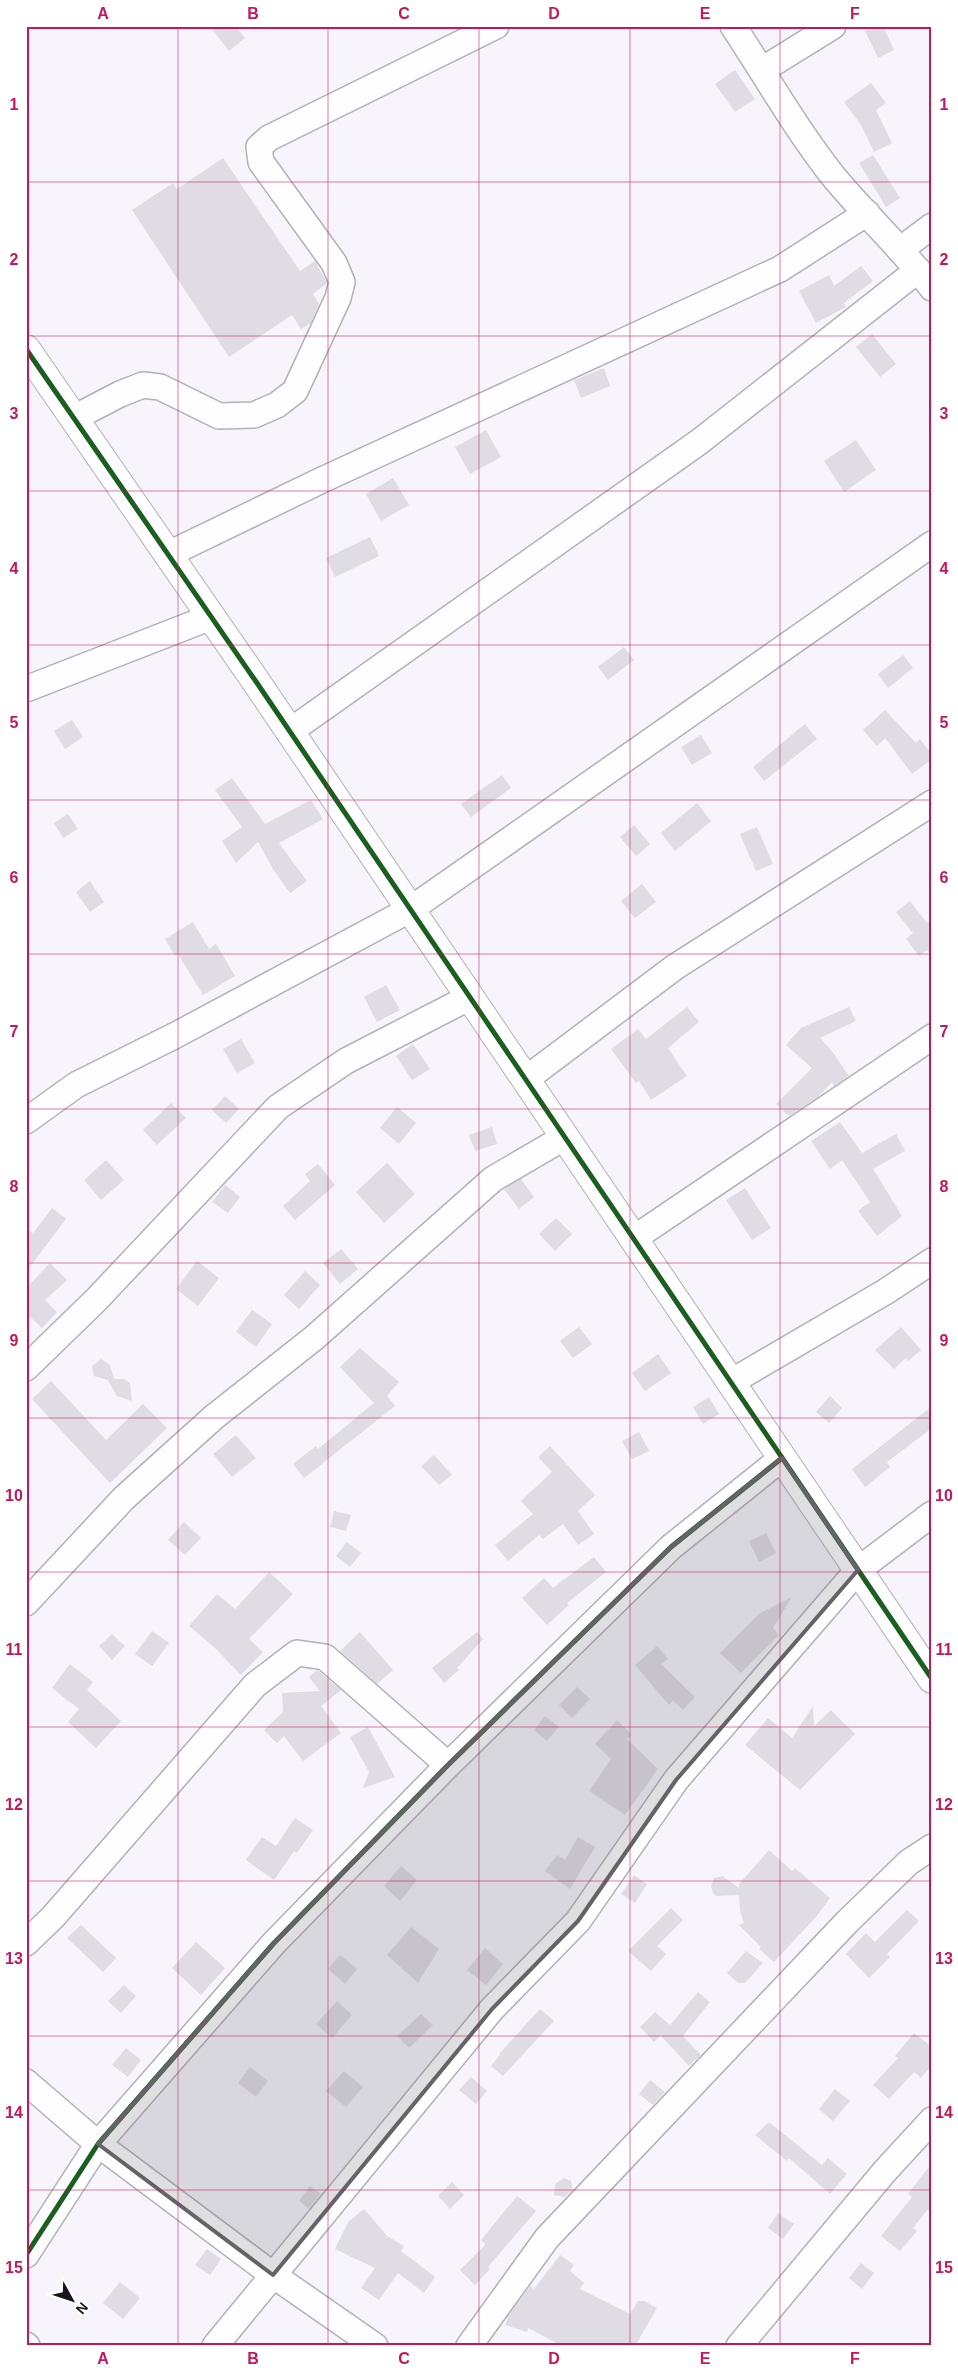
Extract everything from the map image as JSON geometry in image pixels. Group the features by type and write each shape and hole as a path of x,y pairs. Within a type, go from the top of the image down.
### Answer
{"street":[{"path":"74,418 120,394 143,385 160,387 220,416 254,415 277,405 294,391 338,298 342,282 334,263 261,162 259,147 269,138 496,26"},
{"path":"290,732 925,279 834,176 809,143 733,26"},
{"path":"762,70 833,26"},
{"path":"167,555 322,480 780,269 867,213"},
{"path":"900,250 932,226"},
{"path":"26,349 411,909 932,1679"},
{"path":"26,1121 76,1085 176,1035 411,909 932,544"},
{"path":"26,689 211,617"},
{"path":"526,1079 675,967 932,803"},
{"path":"26,1368 97,1299 278,1107 346,1062 470,997"},
{"path":"633,1239 932,1037"},
{"path":"26,1603 124,1498 214,1417 314,1338 493,1179 565,1137"},
{"path":"731,1382 878,1297 932,1260"},
{"path":"26,2254 98,2144 274,1943 448,1765 671,1547 782,1458"},
{"path":"215,2346 492,2009 578,1921 676,1780 858,1570 932,1514"},
{"path":"26,1943 53,1917 256,1685 297,1653 325,1657 448,1765"},
{"path":"469,2346 547,2238 847,1922 909,1862 932,1848"},
{"path":"26,2082 98,2144 273,2275 375,2346"},
{"path":"739,2346 885,2171 932,2120"}],"highlighted area":[{"path":"782,1458 858,1570 676,1780 578,1921 492,2009 273,2275 98,2144 274,1943 448,1765 671,1547"}],"building":[{"path":"210,26 235,26 245,38 229,51"},
{"path":"876,26 883,26 894,50 878,58 865,31"},
{"path":"735,70 755,99 735,112 715,84"},
{"path":"871,83 886,103 876,110 892,143 874,152 861,125 844,102"},
{"path":"873,155 900,198 886,207 859,163"},
{"path":"223,158 300,271 315,261 327,283 313,294 319,304 311,323 301,329 292,315 229,357 132,210 173,183 177,189"},
{"path":"861,266 873,281 844,303 846,307 816,323 799,291 829,275 834,286"},
{"path":"872,334 896,364 880,377 856,347"},
{"path":"604,368 610,386 581,398 574,380"},
{"path":"486,430 501,457 470,474 455,447"},
{"path":"856,440 876,470 844,492 824,461"},
{"path":"393,478 409,505 381,521 366,494"},
{"path":"370,537 379,556 335,577 326,558"},
{"path":"624,647 634,660 608,680 598,667"},
{"path":"903,655 913,668 888,688 878,674"},
{"path":"885,710 916,743 920,739 932,755 932,759 912,774 885,738 877,746 863,730"},
{"path":"72,720 83,737 65,749 54,731"},
{"path":"805,724 817,739 764,781 753,767"},
{"path":"701,735 712,753 692,765 681,747"},
{"path":"502,775 511,788 471,817 461,804"},
{"path":"232,778 265,824 311,800 323,819 279,843 307,881 290,893 273,869 258,842 236,863 222,841 242,827 215,790"},
{"path":"697,803 711,821 675,851 661,833"},
{"path":"68,814 78,829 63,838 54,823"},
{"path":"634,825 650,844 636,856 620,837"},
{"path":"757,827 773,864 756,871 740,834"},
{"path":"90,881 104,902 90,912 76,892"},
{"path":"642,884 656,902 635,918 621,901"},
{"path":"910,901 927,923 932,919 932,956 927,950 919,956 906,939 913,933 896,912"},
{"path":"193,922 209,949 216,944 235,976 203,995 178,954 175,956 165,939"},
{"path":"386,985 400,1010 377,1022 364,997"},
{"path":"687,1007 699,1022 668,1048 687,1076 651,1100 639,1081 636,1083 611,1049 638,1029 646,1039"},
{"path":"849,1007 856,1021 820,1038 849,1076 834,1086 832,1082 818,1097 789,1116 776,1104 812,1068 786,1045 801,1028"},
{"path":"241,1039 255,1063 237,1073 223,1049"},
{"path":"413,1044 430,1069 412,1080 396,1056"},
{"path":"225,1096 239,1109 226,1123 212,1110"},
{"path":"171,1103 186,1118 157,1145 143,1130"},
{"path":"397,1107 416,1123 399,1144 380,1128"},
{"path":"840,1122 862,1153 896,1134 905,1151 873,1169 902,1216 877,1236 858,1211 870,1202 842,1160 830,1169 811,1141"},
{"path":"492,1127 497,1144 475,1151 469,1135"},
{"path":"106,1160 124,1180 101,1200 84,1180"},
{"path":"387,1163 415,1194 384,1223 356,1192"},
{"path":"318,1164 335,1185 295,1220 283,1206 310,1181 305,1174"},
{"path":"521,1179 534,1197 519,1209 504,1189"},
{"path":"225,1185 240,1197 228,1213 212,1202"},
{"path":"745,1188 771,1228 752,1240 726,1200"},
{"path":"52,1208 66,1219 26,1272 26,1228 33,1233"},
{"path":"556,1218 572,1234 555,1251 539,1234"},
{"path":"341,1249 358,1269 340,1284 323,1263"},
{"path":"197,1261 219,1278 198,1306 176,1289"},
{"path":"50,1263 67,1280 45,1300 57,1312 42,1328 29,1316 26,1319 26,1282 29,1285"},
{"path":"305,1271 320,1285 299,1309 284,1295"},
{"path":"252,1310 272,1324 256,1347 236,1332"},
{"path":"579,1327 592,1344 573,1358 560,1341"},
{"path":"901,1327 921,1350 908,1361 906,1358 894,1369 875,1350"},
{"path":"360,1348 399,1382 387,1396 395,1406 304,1478 293,1464 316,1446 318,1449 374,1403 340,1367"},
{"path":"658,1354 671,1373 645,1391 632,1373"},
{"path":"101,1359 110,1365 114,1379 124,1379 130,1383 132,1401 117,1396 108,1380 94,1376 92,1366"},
{"path":"51,1381 106,1440 143,1404 167,1428 110,1483 32,1399"},
{"path":"830,1396 842,1408 829,1423 816,1412"},
{"path":"709,1397 719,1414 703,1424 693,1407"},
{"path":"932,1406 932,1428 887,1462 890,1467 865,1487 852,1469"},
{"path":"639,1432 649,1451 632,1459 622,1441"},
{"path":"236,1435 256,1458 232,1477 213,1454"},
{"path":"550,1446 595,1495 578,1511 594,1534 578,1545 563,1524 543,1539 539,1535 508,1561 495,1545 533,1514 521,1501 552,1472 538,1457"},
{"path":"434,1455 452,1475 439,1485 421,1466"},
{"path":"334,1511 351,1515 346,1531 330,1527"},
{"path":"184,1522 201,1538 185,1555 168,1540"},
{"path":"766,1533 776,1553 759,1562 749,1541"},
{"path":"347,1542 361,1553 350,1567 336,1556"},
{"path":"594,1557 606,1572 567,1603 569,1605 547,1625 522,1598 544,1578 553,1588"},
{"path":"269,1572 293,1594 249,1639 263,1652 241,1675 215,1648 189,1626 217,1594 235,1609"},
{"path":"792,1597 773,1628 779,1635 741,1673 720,1653 760,1613"},
{"path":"152,1631 169,1643 152,1666 135,1654"},
{"path":"360,1632 393,1670 377,1684 340,1651"},
{"path":"477,1632 483,1639 457,1668 459,1670 444,1683 432,1668"},
{"path":"112,1634 125,1646 112,1660 99,1646"},
{"path":"657,1646 668,1659 661,1664 695,1697 683,1710 673,1700 669,1705 635,1665"},
{"path":"70,1664 93,1682 87,1690 121,1721 96,1748 68,1722 79,1709 52,1688"},
{"path":"317,1670 341,1690 321,1706 341,1733 303,1761 284,1736 277,1743 264,1730 283,1712 282,1693 320,1691 309,1677"},
{"path":"577,1687 590,1699 572,1718 559,1705"},
{"path":"813,1706 814,1726 831,1710 855,1734 800,1790 745,1745 768,1718 792,1738"},
{"path":"545,1716 559,1727 547,1741 534,1730"},
{"path":"617,1720 632,1735 627,1739 658,1769 625,1815 589,1791 611,1759 595,1744"},
{"path":"368,1727 395,1777 363,1788 369,1772 350,1737"},
{"path":"295,1818 313,1830 297,1853 294,1851 274,1880 246,1860 262,1837 276,1846"},
{"path":"578,1837 595,1847 570,1889 545,1871 557,1855 565,1860"},
{"path":"769,1850 792,1871 795,1868 830,1898 816,1917 774,1962 759,1949 761,1947 739,1925 744,1923 740,1911 739,1895 716,1896 711,1886 714,1878 722,1876 739,1888 739,1884"},
{"path":"401,1866 417,1880 400,1901 384,1886"},
{"path":"634,1875 647,1884 635,1903 621,1894"},
{"path":"671,1908 683,1920 657,1946 666,1954 651,1971 628,1951"},
{"path":"907,1910 919,1921 887,1954 890,1957 869,1978 846,1954 866,1933 875,1942"},
{"path":"81,1925 116,1958 103,1972 67,1938"},
{"path":"411,1927 439,1949 418,1983 387,1955"},
{"path":"196,1942 225,1968 201,1995 172,1968"},
{"path":"485,1948 503,1964 486,1985 467,1970"},
{"path":"746,1951 763,1963 745,1983 738,1983 727,1973"},
{"path":"340,1955 357,1969 345,1984 328,1969"},
{"path":"124,1985 136,1996 121,2013 108,2001"},
{"path":"698,1992 710,2002 683,2036 701,2055 689,2066 661,2036 664,2032 654,2042 640,2027 655,2012 670,2025"},
{"path":"337,2001 352,2015 332,2038 316,2024"},
{"path":"540,2009 554,2021 503,2076 491,2066 499,2054"},
{"path":"421,2014 433,2025 409,2048 397,2036"},
{"path":"914,2033 932,2047 932,2065 921,2078 914,2072 889,2099 873,2085 898,2058 895,2056"},
{"path":"126,2048 141,2060 128,2077 112,2065"},
{"path":"250,2067 268,2081 256,2097 238,2083"},
{"path":"344,2071 363,2087 346,2107 326,2091"},
{"path":"471,2077 487,2091 476,2104 459,2090"},
{"path":"650,2080 665,2092 653,2105 639,2094"},
{"path":"835,2089 850,2101 833,2121 819,2109"},
{"path":"769,2122 822,2165 828,2158 847,2174 830,2194 789,2158 787,2161 755,2135"},
{"path":"932,2163 932,2212 928,2209 913,2228 917,2231 900,2251 881,2236 912,2197 908,2194"},
{"path":"564,2178 571,2181 573,2190 564,2197 554,2195 555,2184"},
{"path":"452,2182 464,2195 450,2209 438,2196"},
{"path":"310,2186 321,2194 309,2209 299,2201"},
{"path":"517,2196 536,2211 475,2285 460,2270 486,2244 481,2240"},
{"path":"364,2209 387,2236 404,2246 401,2251 435,2277 424,2293 398,2273 379,2300 361,2288 375,2268 335,2249 348,2222"},
{"path":"778,2213 794,2224 783,2239 768,2228"},
{"path":"207,2249 221,2259 210,2275 195,2265"},
{"path":"560,2255 574,2265 570,2271 584,2283 580,2289 630,2314 638,2301 644,2301 657,2308 635,2346 562,2346 528,2328 527,2332 505,2325 509,2315 530,2286 534,2289"},
{"path":"861,2263 874,2273 862,2289 849,2278"},
{"path":"120,2282 140,2298 123,2319 103,2303"}],"cycle path":[{"path":"26,349 257,683 932,1679"},
{"path":"26,2255 98,2144 274,1943 448,1765 671,1547 782,1458"}]}
